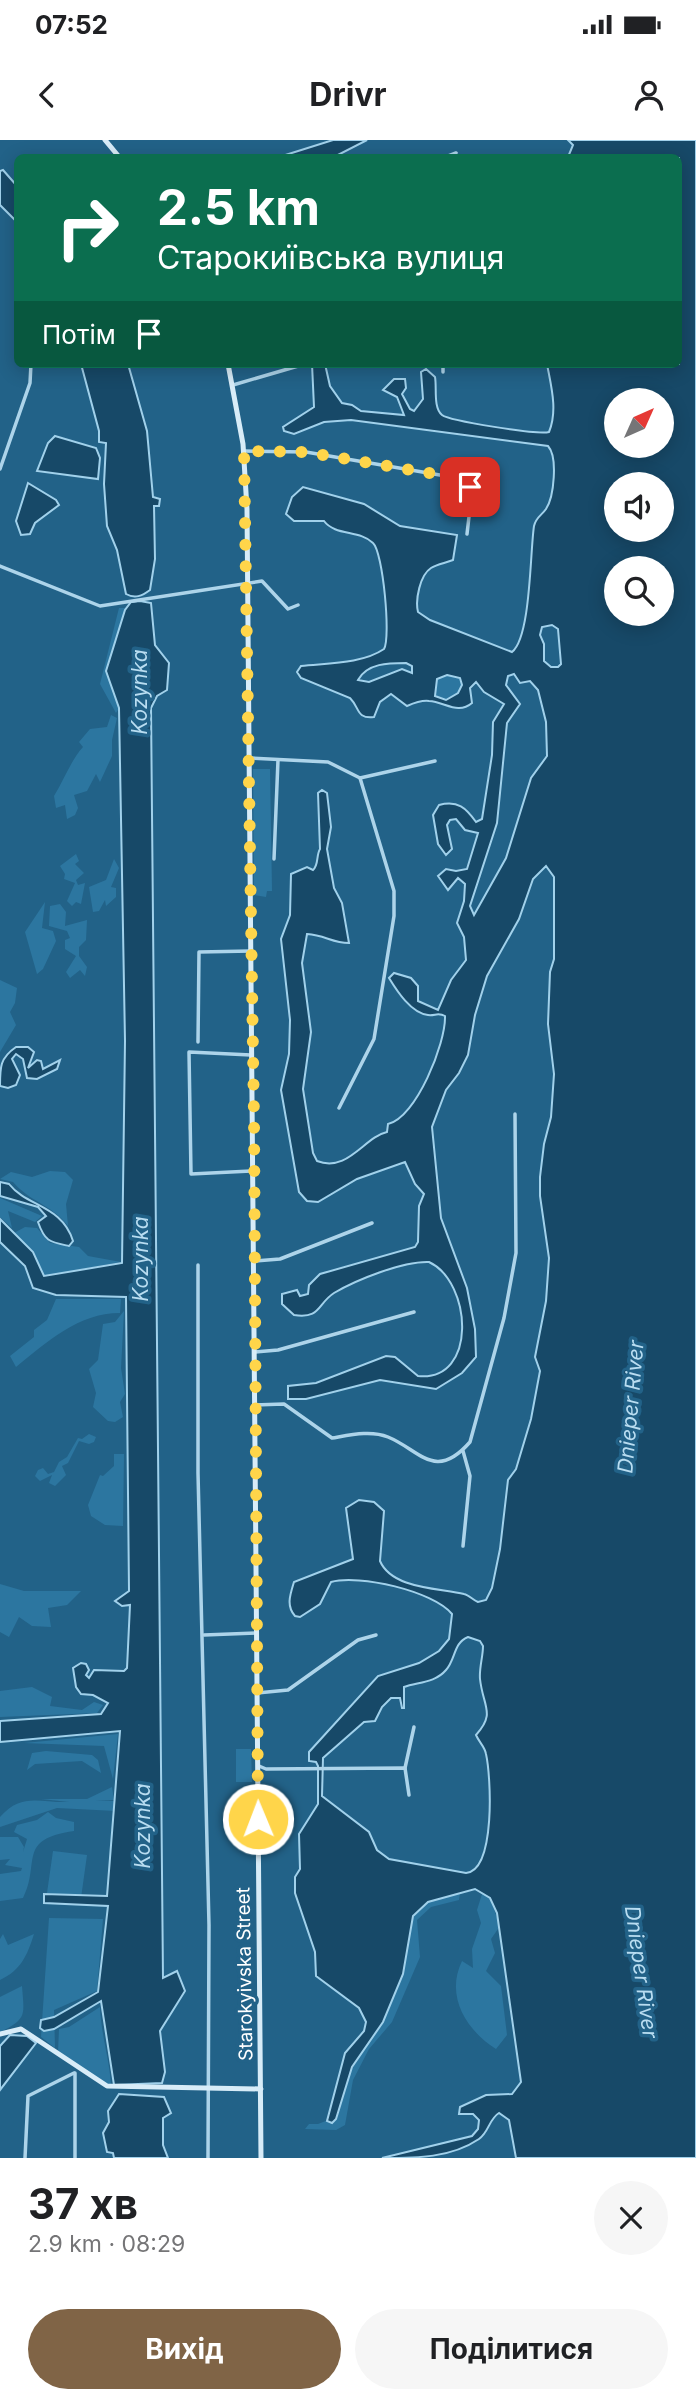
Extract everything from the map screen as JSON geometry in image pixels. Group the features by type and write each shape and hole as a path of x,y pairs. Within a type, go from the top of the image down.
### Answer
{"street":[{"path":"105,140 117,154"},
{"path":"0,469 30,383 32,368"},
{"name":"Starokyivska Street","path":"229,368 244,451 247,582 261,2158"},
{"path":"233,385 291,368"},
{"path":"244,451 306,452 463,479 472,492 467,534"},
{"path":"0,566 100,606 262,581 288,609 298,605"},
{"path":"250,758 328,762 360,778 435,761"},
{"path":"274,859 278,760"},
{"path":"339,1108 374,1039 394,916 394,891 360,778"},
{"path":"198,1042 199,952 251,951"},
{"path":"253,1055 189,1052 188,1077 191,1174 254,1171"},
{"path":"254,1405 284,1404 332,1438 366,1434 388,1437 421,1459 433,1461 454,1457 463,1451 470,1442 493,1359 516,1253 515,1114"},
{"path":"255,1261 280,1259 372,1223"},
{"path":"198,1265 197,1336 209,1925 208,2158"},
{"path":"255,1352 278,1350 414,1312"},
{"path":"463,1451 470,1476 463,1546"},
{"path":"204,1635 256,1633"},
{"path":"257,1693 288,1690 358,1640 376,1635"},
{"path":"409,1796 405,1768 414,1727"},
{"path":"257,1765 266,1769 405,1768"},
{"path":"0,2034 21,2029 76,2070 116,2088 261,2089"},
{"path":"25,2158 28,2096 76,2070"},
{"path":"75,2158 76,2070"}],"shaded area":[{"path":"119,608 129,608 106,671 119,708 116,713 100,684"},
{"path":"447,675 460,678 462,685 458,693 446,700 436,697 434,688 437,679"},
{"path":"111,715 117,718 112,756 100,782 96,774 87,791 74,795 78,808 75,815 67,819 65,805 56,808 54,796 83,747 79,742 90,729 107,727"},
{"path":"253,769 270,769 272,891 267,891 266,897 254,895"},
{"path":"76,854 79,861 75,864 84,873 76,880 78,885 85,883 81,904 76,902 72,906 67,901 75,883 64,879 65,874 60,866"},
{"path":"114,859 119,868 111,887 116,888 116,897 106,906 105,900 99,911 93,912 89,887 106,880"},
{"path":"45,902 42,928 53,931 56,941 43,969 37,974 25,932"},
{"path":"60,904 66,912 65,926 87,920 86,940 79,947 79,956 87,967 85,976 80,970 70,978 66,972 76,956 65,949 65,940 70,938 67,931 49,926 50,906"},
{"path":"0,980 17,988 15,1003 10,1012 16,1025 0,1052"},
{"path":"50,1171 65,1172 73,1180 66,1204 68,1226 13,1182 0,1179 11,1172 32,1177"},
{"path":"0,1198 42,1216 35,1222 8,1211 12,1228 0,1217"},
{"path":"25,1227 37,1228 50,1243 79,1247 88,1256 121,1262 44,1276 33,1252 14,1233"},
{"path":"56,1299 121,1299 120,1313 105,1314 77,1323 51,1339 16,1367 10,1356 34,1337 34,1330 47,1320"},
{"path":"124,1311 121,1368 125,1394 120,1402 123,1417 115,1422 108,1421 93,1407 96,1393 89,1369 98,1360 103,1324 115,1322"},
{"path":"89,1434 96,1437 94,1442 89,1444 79,1441 68,1463 62,1466 66,1475 55,1486 49,1483 52,1475 40,1481 35,1476 38,1470 43,1468 48,1474 54,1472 78,1438 82,1439"},
{"path":"114,1454 124,1454 123,1526 105,1525 91,1516 88,1505 100,1475 103,1476 114,1466"},
{"path":"0,1584 24,1591 81,1591 67,1605 48,1608 51,1627 32,1626 19,1617 9,1637 0,1632"},
{"path":"32,1687 52,1697 50,1706 82,1710 94,1702 103,1705 97,1713 0,1717 0,1691"},
{"path":"118,1734 113,1779 104,1746 24,1743"},
{"path":"236,1749 251,1749 252,1782 236,1782"},
{"path":"46,1751 92,1755 98,1760 101,1773 82,1761 35,1764 27,1770 32,1753"},
{"path":"112,1787 114,1800 95,1801 117,1801 116,1811 57,1808 0,1827 0,1817 16,1804 32,1800 69,1802 41,1799 87,1799"},
{"path":"48,1812 56,1818 74,1822 74,1831 56,1835 37,1846 23,1898 0,1901 0,1874 21,1871 22,1868 5,1865 10,1859 0,1860 0,1837 18,1837 24,1847 23,1852 27,1839 14,1832 17,1825 37,1820"},
{"path":"53,1851 87,1855 81,1898 47,1893"},
{"path":"483,1891 490,1898 500,1926 491,1939 495,1953 486,1971 501,1986 507,2035 496,2049 468,2022 461,2011 456,1987 462,1961 473,1968 472,1949 481,1923 477,1910"},
{"path":"460,1892 459,1900 431,1907 417,1920 420,1957 392,2022 369,2049 353,2080 345,2125 336,2130 305,2129 309,2124 318,2124 336,2117 341,2095 358,2055 381,2024 403,1971 411,1920 424,1904"},
{"path":"49,1918 103,1919 97,1991 54,2010 55,2048 41,2037"},
{"path":"3,1934 8,1945 34,1934 22,1962 0,1980 0,1939"},
{"path":"22,1986 22,2015 16,2023 0,2032 0,1997"},
{"path":"100,2007 111,2084 106,2084 58,2052 59,2029 69,2027"}],"water":[{"path":"333,140 367,140 340,154 289,154"},
{"name":"Dnieper River","path":"568,140 696,140 696,2158 516,2158 509,2120 499,2113 479,2139 457,2150 421,2157 382,2158 472,2136 478,2129 479,2120 473,2114 459,2114 460,2107 486,2095 512,2094 521,2082 497,1913 490,1898 475,1889 428,1902 413,1916 403,1974 383,2022 352,2067 336,2119 332,2123 327,2121 345,2053 364,2031 366,2022 359,2008 316,1976 315,1952 295,1893 295,1877 300,1869 299,1834 318,1804 318,1766 316,1762 309,1761 309,1752 378,1676 419,1663 439,1651 449,1639 452,1614 429,1598 413,1592 359,1580 331,1582 320,1604 300,1617 292,1612 290,1596 294,1582 353,1559 346,1508 359,1500 374,1502 384,1511 380,1561 395,1577 417,1586 468,1595 478,1602 486,1600 492,1588 500,1549 508,1480 516,1469 531,1419 540,1371 535,1357 546,1301 549,1258 540,1177 551,1117 554,1074 548,1024 550,972 554,959 554,877 546,866 533,879 519,919 487,976 475,1015 468,1055 446,1090 432,1127 441,1218 467,1288 475,1329 476,1357 462,1373 436,1389 380,1380 306,1399 288,1399 288,1386 316,1383 386,1356 395,1357 418,1376 437,1374 451,1364 459,1348 462,1329 460,1308 454,1289 443,1273 429,1262 393,1268 354,1283 334,1293 318,1310 309,1315 294,1315 282,1304 282,1294 297,1290 300,1296 308,1294 309,1285 320,1274 415,1247 418,1242 419,1206 424,1194 415,1184 405,1162 357,1179 318,1202 307,1201 299,1192 281,1090 289,1054 290,1020 281,939 290,915 291,874 307,867 313,870 316,865 320,849 318,793 322,790 327,793 331,827 327,849 334,888 342,903 349,943 307,934 302,963 311,1032 303,1089 313,1153 317,1161 338,1162 387,1132 388,1124 399,1119 419,1094 435,1060 445,1016 428,1015 416,1010 405,1001 389,978 394,973 411,978 418,986 418,1001 438,1010 451,980 466,960 464,937 457,923 464,901 465,884 458,878 448,890 438,876 446,869 467,869 478,833 465,830 456,819 450,820 447,825 452,849 446,855 438,844 433,815 439,805 456,804 465,809 476,822 482,819 492,755 493,722 504,704 484,692 476,682 470,688 472,703 462,708 426,701 407,706 391,694 380,702 374,717 368,717 361,715 350,698 301,678 297,672 301,666 365,658 384,649 387,629 385,595 380,562 373,543 361,536 334,529 324,521 294,521 286,514 292,497 303,487 364,504 400,526 457,535 453,560 433,567 424,576 418,595 418,612 430,620 512,652 523,629 526,612 534,526 549,503 554,468 548,446 351,420 324,422 294,434 284,431 283,427 314,407 312,368 326,368 330,386 342,403 361,411 404,415 397,397 383,390 394,379 405,379 406,388 402,394 410,409 414,411 423,399 421,372 426,369 435,377 436,403 442,415 512,430 549,432 553,398 548,368 682,368 682,154 569,154 573,145","holes":["552,625 558,629 561,664 558,667 551,667 544,661 544,644 540,635 542,627","406,663 412,666 412,673 402,669 369,682 358,680 367,670 379,665","514,674 520,683 530,681 538,690 546,722 547,756 531,778 506,858 474,915 470,906 497,823 507,723 520,704 506,685 508,676","447,675 460,678 462,685 458,693 446,700 435,696 437,679","468,1637 480,1641 483,1646 480,1679 487,1715 476,1735 486,1754 490,1801 487,1840 482,1856 476,1868 466,1873 389,1859 377,1850 369,1832 322,1796 323,1758 364,1722 375,1721 382,1707 391,1698 400,1698 404,1708 404,1687 432,1680 442,1674 449,1666 457,1647"]},
{"path":"3,170 14,183 14,219 0,205 0,171"},
{"path":"82,368 129,368 147,431 153,497 160,499 159,506 154,506 155,559 150,590 138,596 126,594 117,550 107,526 104,484 106,443 99,442 99,431"},
{"path":"55,436 96,448 100,458 98,479 37,471 48,443"},
{"path":"28,483 56,500 59,505 35,523 30,534 21,535 16,521"},
{"name":"Kozynka","path":"131,602 151,603 155,645 169,663 167,690 157,696 151,708 163,1978 177,1971 185,1991 160,2031 165,2072 162,2083 114,2085 101,2001 54,2029 44,2031 40,2028 41,2020 54,2017 98,1992 108,1906 44,1903 44,1894 107,1896 120,1731 0,1742 0,1721 101,1714 108,1703 93,1695 81,1694 76,1687 73,1668 81,1663 86,1664 89,1670 86,1675 89,1678 94,1670 124,1671 127,1668 130,1605 122,1606 115,1601 129,1591 126,1297 56,1295 33,1288 25,1266 0,1242 0,1219 33,1252 44,1276 122,1263 125,1041 119,708 106,671 125,610"},
{"path":"16,1047 28,1047 34,1052 28,1068 37,1060 41,1061 43,1069 60,1060 57,1069 37,1079 27,1078 23,1059 16,1054 12,1059 20,1075 16,1085 8,1088 0,1086 2,1063"},
{"path":"0,1182 9,1184 16,1192 61,1220 73,1241 69,1246 53,1242 43,1234 38,1222 46,1216 38,1207 0,1196"},
{"path":"10,2035 27,2036 36,2043 0,2090 0,2046"},
{"path":"119,2094 164,2097 171,2113 163,2118 163,2145 168,2158 114,2158 113,2153 107,2152 103,2133 109,2122 108,2111"}],"route":[{"path":"258,1819 254,1118 247,509 244,451 306,452 463,479 470,487"}]}
